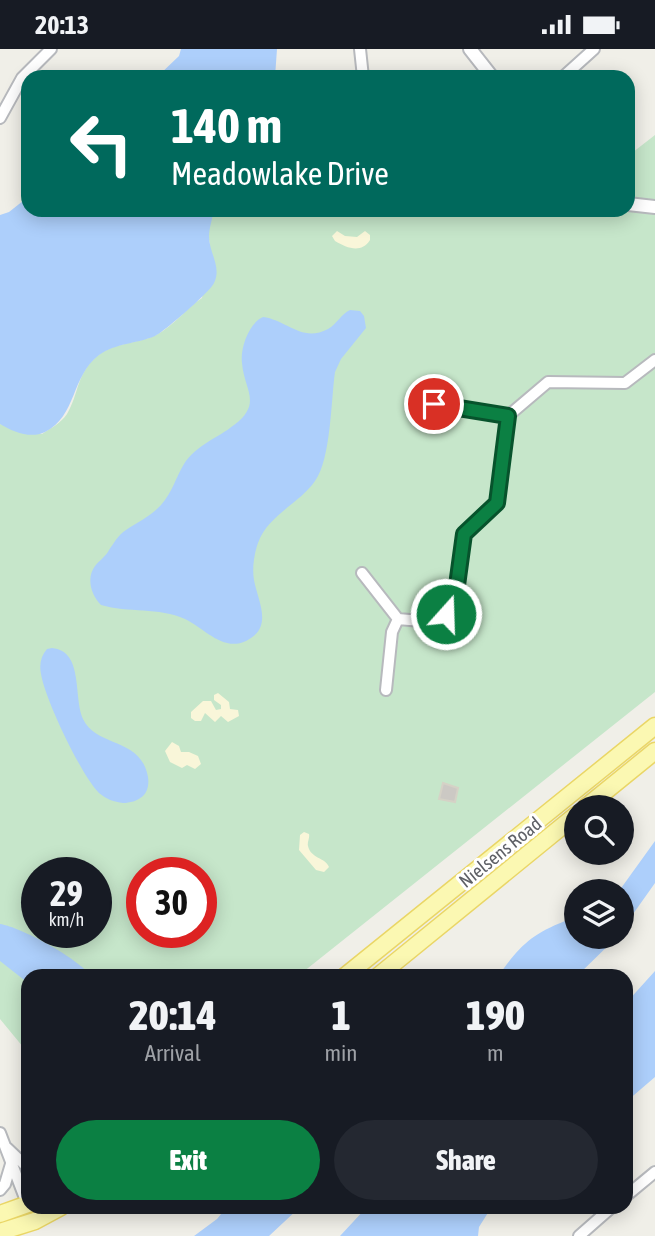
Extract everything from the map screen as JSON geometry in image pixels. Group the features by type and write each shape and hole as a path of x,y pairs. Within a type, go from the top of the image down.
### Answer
{"main road":[{"name":"Nielsens Road","path":"354,969 655,726"},
{"path":"601,795 655,751"},
{"name":"Nielsens Road","path":"387,969 564,825"},
{"path":"0,1214 21,1210"},
{"path":"0,1233 24,1214"}],"street":[{"path":"30,70 51,49"},
{"path":"360,49 362,70"},
{"path":"470,49 486,70"},
{"path":"570,70 589,51"},
{"path":"0,118 21,80"},
{"path":"635,205 655,207"},
{"path":"362,573 398,619 433,622 446,614 455,600 464,534 497,503 508,416 548,382 625,383 655,360"},
{"path":"434,404 508,416"},
{"path":"386,690 392,632 398,619"},
{"path":"0,1133 21,1188"},
{"path":"5,1146 21,1161"},
{"path":"0,1190 5,1184 11,1164"},
{"path":"633,1190 655,1172"},
{"path":"579,1236 604,1214"}],"green space":[{"path":"655,135 655,692 307,969 21,969 21,1044 0,1019 0,424 42,434 59,423 71,407 81,378 96,357 110,348 156,335 202,298 210,246 208,233 211,217 635,217 635,151"}],"sand":[{"path":"337,231 345,236 357,237 365,231 370,235 370,240 362,247 349,247 335,241 332,236"},
{"path":"218,693 229,702 230,709 238,710 239,716 228,722 221,716 215,722 205,713 201,721 191,718 191,712 203,701 211,701 216,710 221,709 221,705 214,700 214,695"},
{"path":"172,742 179,746 181,752 198,756 201,764 195,769 187,765 182,768 170,762 165,751"},
{"path":"304,832 309,834 310,850 329,867 324,872 316,870 299,850 300,835"}],"water":[{"path":"181,49 277,49 276,70 164,70 179,56"},
{"path":"21,203 21,217 212,217 209,236 217,271 211,287 160,333 148,339 112,348 99,355 83,374 63,416 45,432 34,435 16,432 0,424 0,215"},
{"path":"350,310 360,311 364,316 366,328 341,359 335,372 330,429 320,471 308,489 269,525 257,547 253,576 261,605 262,621 255,635 238,644 229,643 175,615 101,605 91,586 95,566 121,534 161,505 189,457 234,425 248,410 250,396 243,373 242,357 246,337 258,320 263,317 302,332 319,333 331,327"},
{"path":"52,648 69,657 76,676 80,710 90,728 137,755 144,764 148,785 145,794 138,799 123,803 107,799 99,793 83,770 44,686 40,670 41,660 47,649"},
{"path":"655,841 655,883 634,913 634,879 628,879"},
{"path":"564,921 564,949 605,949 584,969 504,969 527,943 543,931"},
{"path":"0,924 21,931 21,948 54,948 85,969 21,969 21,978 0,961"},
{"path":"655,971 655,1077 633,1096 633,995"},
{"path":"221,1214 293,1214 269,1236 194,1236"},
{"path":"360,1214 487,1214 479,1227 478,1236 340,1236"}],"building":[{"path":"443,783 458,788 455,802 439,799"}],"route":[{"path":"434,404 508,416 497,503 464,534 455,600 446,614"}]}
